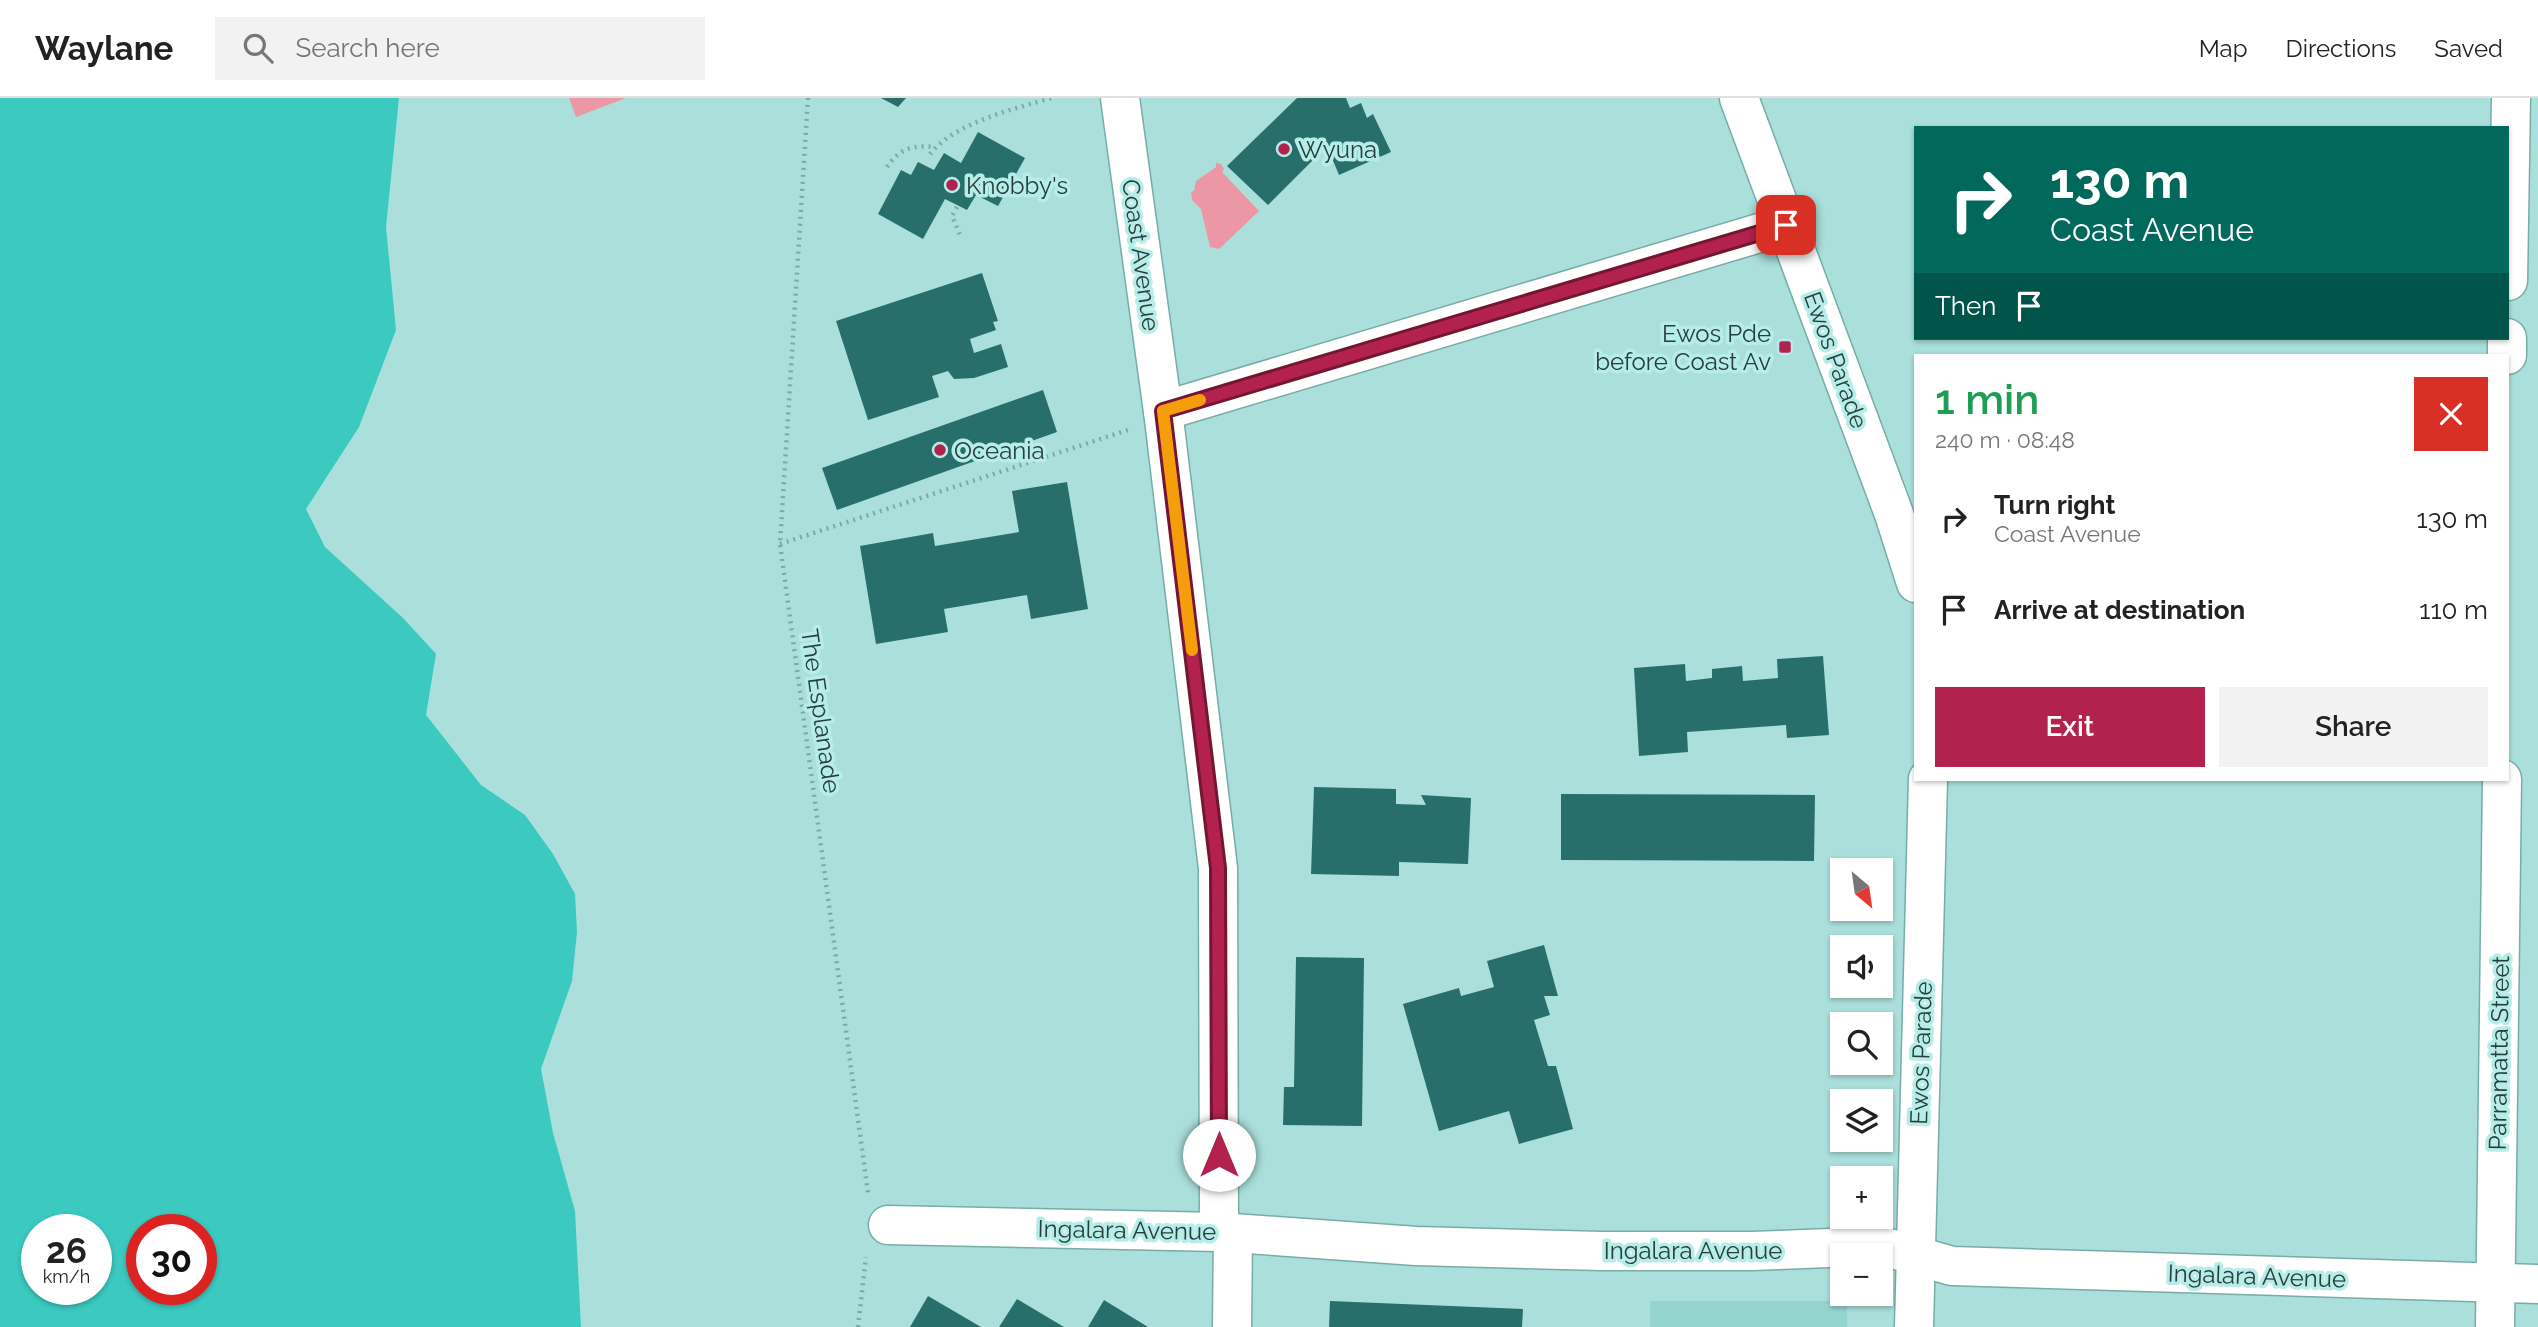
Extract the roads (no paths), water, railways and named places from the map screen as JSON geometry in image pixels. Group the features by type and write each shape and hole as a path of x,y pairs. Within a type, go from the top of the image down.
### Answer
{"street":[{"name":"Coast Avenue","path":"1120,98 1164,415 1218,868 1226,1233 1231,1327"},
{"name":"Ewos Parade","path":"1740,98 1894,514 1914,577"},
{"path":"2509,266 2519,121"},
{"path":"1164,415 1786,225"},
{"name":"Ewos Parade","path":"1914,1327 1928,781"},
{"name":"Parramatta Street","path":"2495,1327 2502,781"},
{"name":"Ingalara Avenue","path":"874,1224 1226,1233 1416,1245 1601,1251 1752,1251 1882,1246 1952,1266 2538,1284"}],"water":[{"path":"0,98 399,98 386,227 396,330 359,427 306,509 325,547 403,618 436,654 426,715 481,785 525,815 553,854 575,894 577,932 572,981 541,1069 553,1133 575,1211 581,1327 0,1327"}],"place":[{"name":"Wyuna","path":"1284,149"},
{"name":"Knobby's","path":"952,185"},
{"name":"Ewos Pde before Coast Av","path":"1785,347"},
{"name":"Oceania","path":"940,450"}]}
